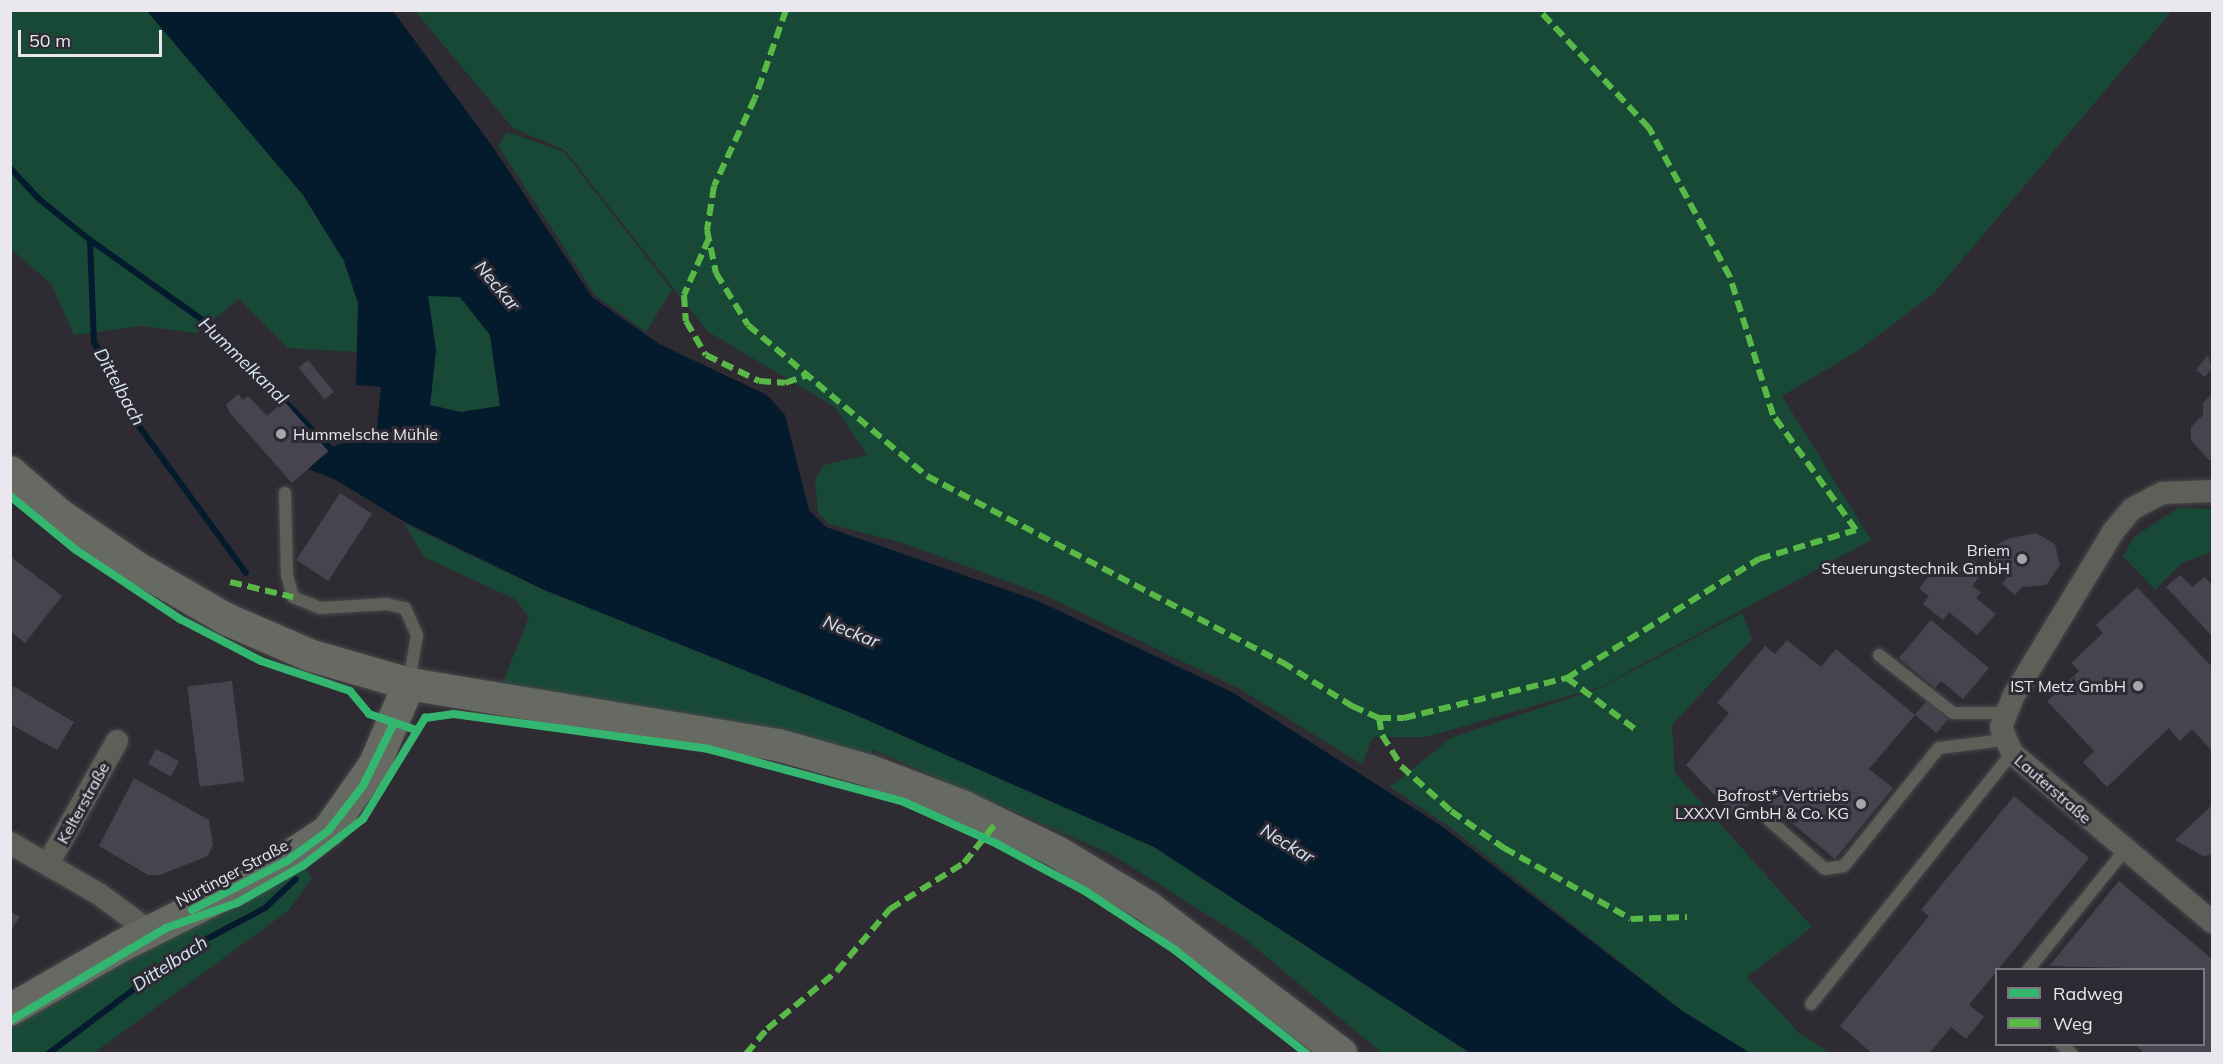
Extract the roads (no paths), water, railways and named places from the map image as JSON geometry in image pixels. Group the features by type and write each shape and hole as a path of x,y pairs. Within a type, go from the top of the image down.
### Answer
{"street":[{"path":"10,472 114,554 226,619 309,655 409,684 740,737 840,762 928,792 1026,836 1117,888 1215,955 1342,1053"},
{"name":"Lauterstraße","path":"2212,491 2162,493 2132,509 2113,532 2005,713 2008,746 2124,851 2212,922"},
{"name":"Nürtinger Straße","path":"10,1010 149,931 270,870 328,831 375,764 409,684"},
{"name":"Kelterstraße","path":"48,864 117,741"},
{"path":"10,843 48,864 149,931"}],"lane":[{"path":"285,493 287,575 293,597 320,608 376,604 405,608 417,635 409,684"},
{"path":"1880,655 1953,713 2005,713"},
{"path":"1769,820 1825,869 1844,866 1939,748 2008,746"},
{"path":"1811,1004 2008,746"},
{"path":"2029,968 2124,851"}],"water":[{"name":"Neckar","path":"147,11 393,11 495,150 592,297 659,344 767,395 785,415 809,510 826,527 1038,601 1232,692 1440,825 1681,1010 1750,1053 1470,1053 1154,847 856,715 542,589 405,522 334,479 308,469 336,445 352,442 352,437 376,439 381,387 356,385 358,303 344,261 303,195","holes":["428,296 460,297 490,335 500,406 461,412 430,405 436,350"]}],"waterway":[{"name":"Hummelkanal","path":"10,168 39,199 90,240 211,326 331,449"},
{"name":"Dittelbach","path":"90,240 94,342 141,429 246,573"},
{"name":"Dittelbach","path":"48,1054 186,950 265,908 296,879"}],"place":[{"name":"Hummelsche Mühle","path":"281,434"},
{"name":"Briem Steuerungstechnik GmbH","path":"2022,559"},
{"name":"IST Metz GmbH","path":"2138,686"},
{"name":"Bofrost* Vertriebs LXXXVI GmbH & Co. KG","path":"1861,804"}]}
